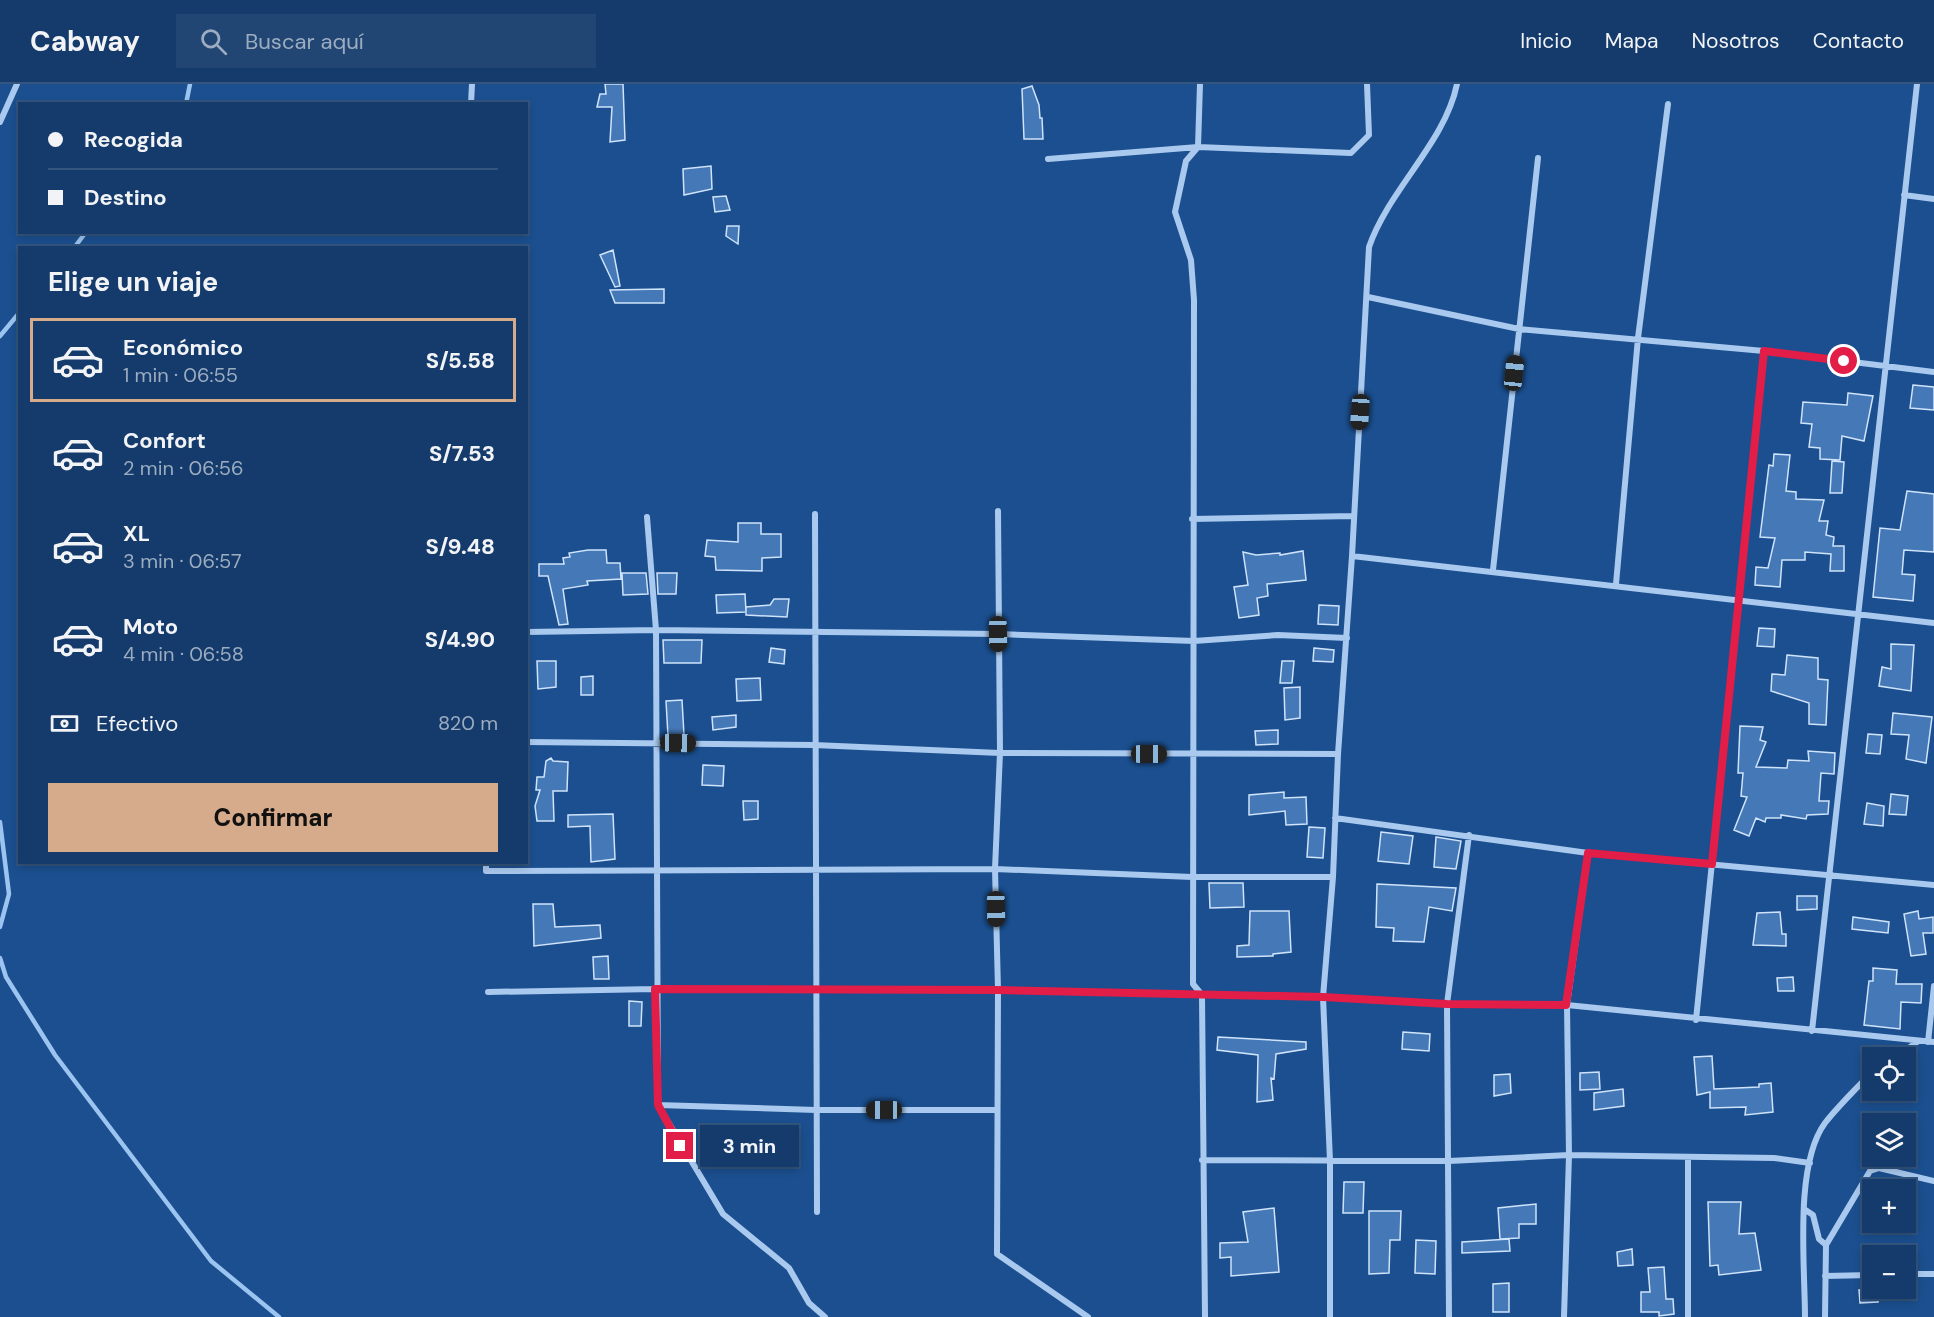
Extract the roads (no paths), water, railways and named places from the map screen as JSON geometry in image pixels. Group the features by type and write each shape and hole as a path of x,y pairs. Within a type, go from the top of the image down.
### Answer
{"street":[{"path":"0,122 17,84"},
{"path":"471,102 472,84"},
{"path":"1200,84 1198,147 1186,161 1175,212 1191,260 1194,300 1193,984 1202,995 1205,1317"},
{"path":"1048,159 1198,147 1351,153 1369,135 1367,84"},
{"path":"1329,1317 1330,1161 1323,997 1333,877 1338,754 1368,297 1369,247 1378,221 1447,116 1458,84"},
{"path":"1812,1031 1917,84"},
{"path":"1616,584 1638,338 1668,104"},
{"path":"1493,570 1538,158"},
{"path":"1904,195 1934,199"},
{"path":"1368,297 1519,329 1764,351 1934,372"},
{"path":"1696,1020 1764,351"},
{"path":"998,511 1000,753 995,869 998,990 997,1254 1088,1317"},
{"path":"815,514 817,1212"},
{"path":"1192,519 1354,516"},
{"path":"647,517 656,630 655,989 658,1105 723,1214 789,1268 809,1303 825,1317"},
{"path":"1352,556 1616,584 1934,623"},
{"path":"528,632 656,630 998,634 1194,641 1278,635 1347,638"},
{"path":"528,742 814,745 1000,753 1338,754"},
{"path":"1335,818 1588,853 1934,885"},
{"path":"1449,1317 1447,1004 1469,835"},
{"path":"1564,1317 1569,1155 1566,1005 1588,853"},
{"path":"486,864 486,871 995,869 1192,877 1333,877"},
{"path":"488,992 655,989 998,990 1323,997 1447,1004 1566,1005 1696,1020 1931,1042 1934,986"},
{"path":"1909,1047 1916,1042"},
{"path":"1805,1317 1804,1209 1810,1163 1824,1124 1862,1083"},
{"path":"658,1105 816,1110 997,1110"},
{"path":"1202,1160 1449,1161 1569,1155 1688,1159 1774,1158 1810,1163"},
{"path":"1688,1159 1688,1317"},
{"path":"1825,1317 1826,1245 1874,1169 1879,1167 1934,1180"},
{"path":"1804,1209 1814,1215 1819,1239 1826,1245"},
{"path":"1916,1274 1934,1274"},
{"path":"1825,1276 1862,1275"}],"waterway":[{"path":"186,102 190,84"},
{"path":"76,246 84,234"},
{"path":"0,336 18,314"},
{"path":"0,822 9,894 0,927"},
{"path":"0,958 6,977 55,1055 211,1261 279,1317"}]}
